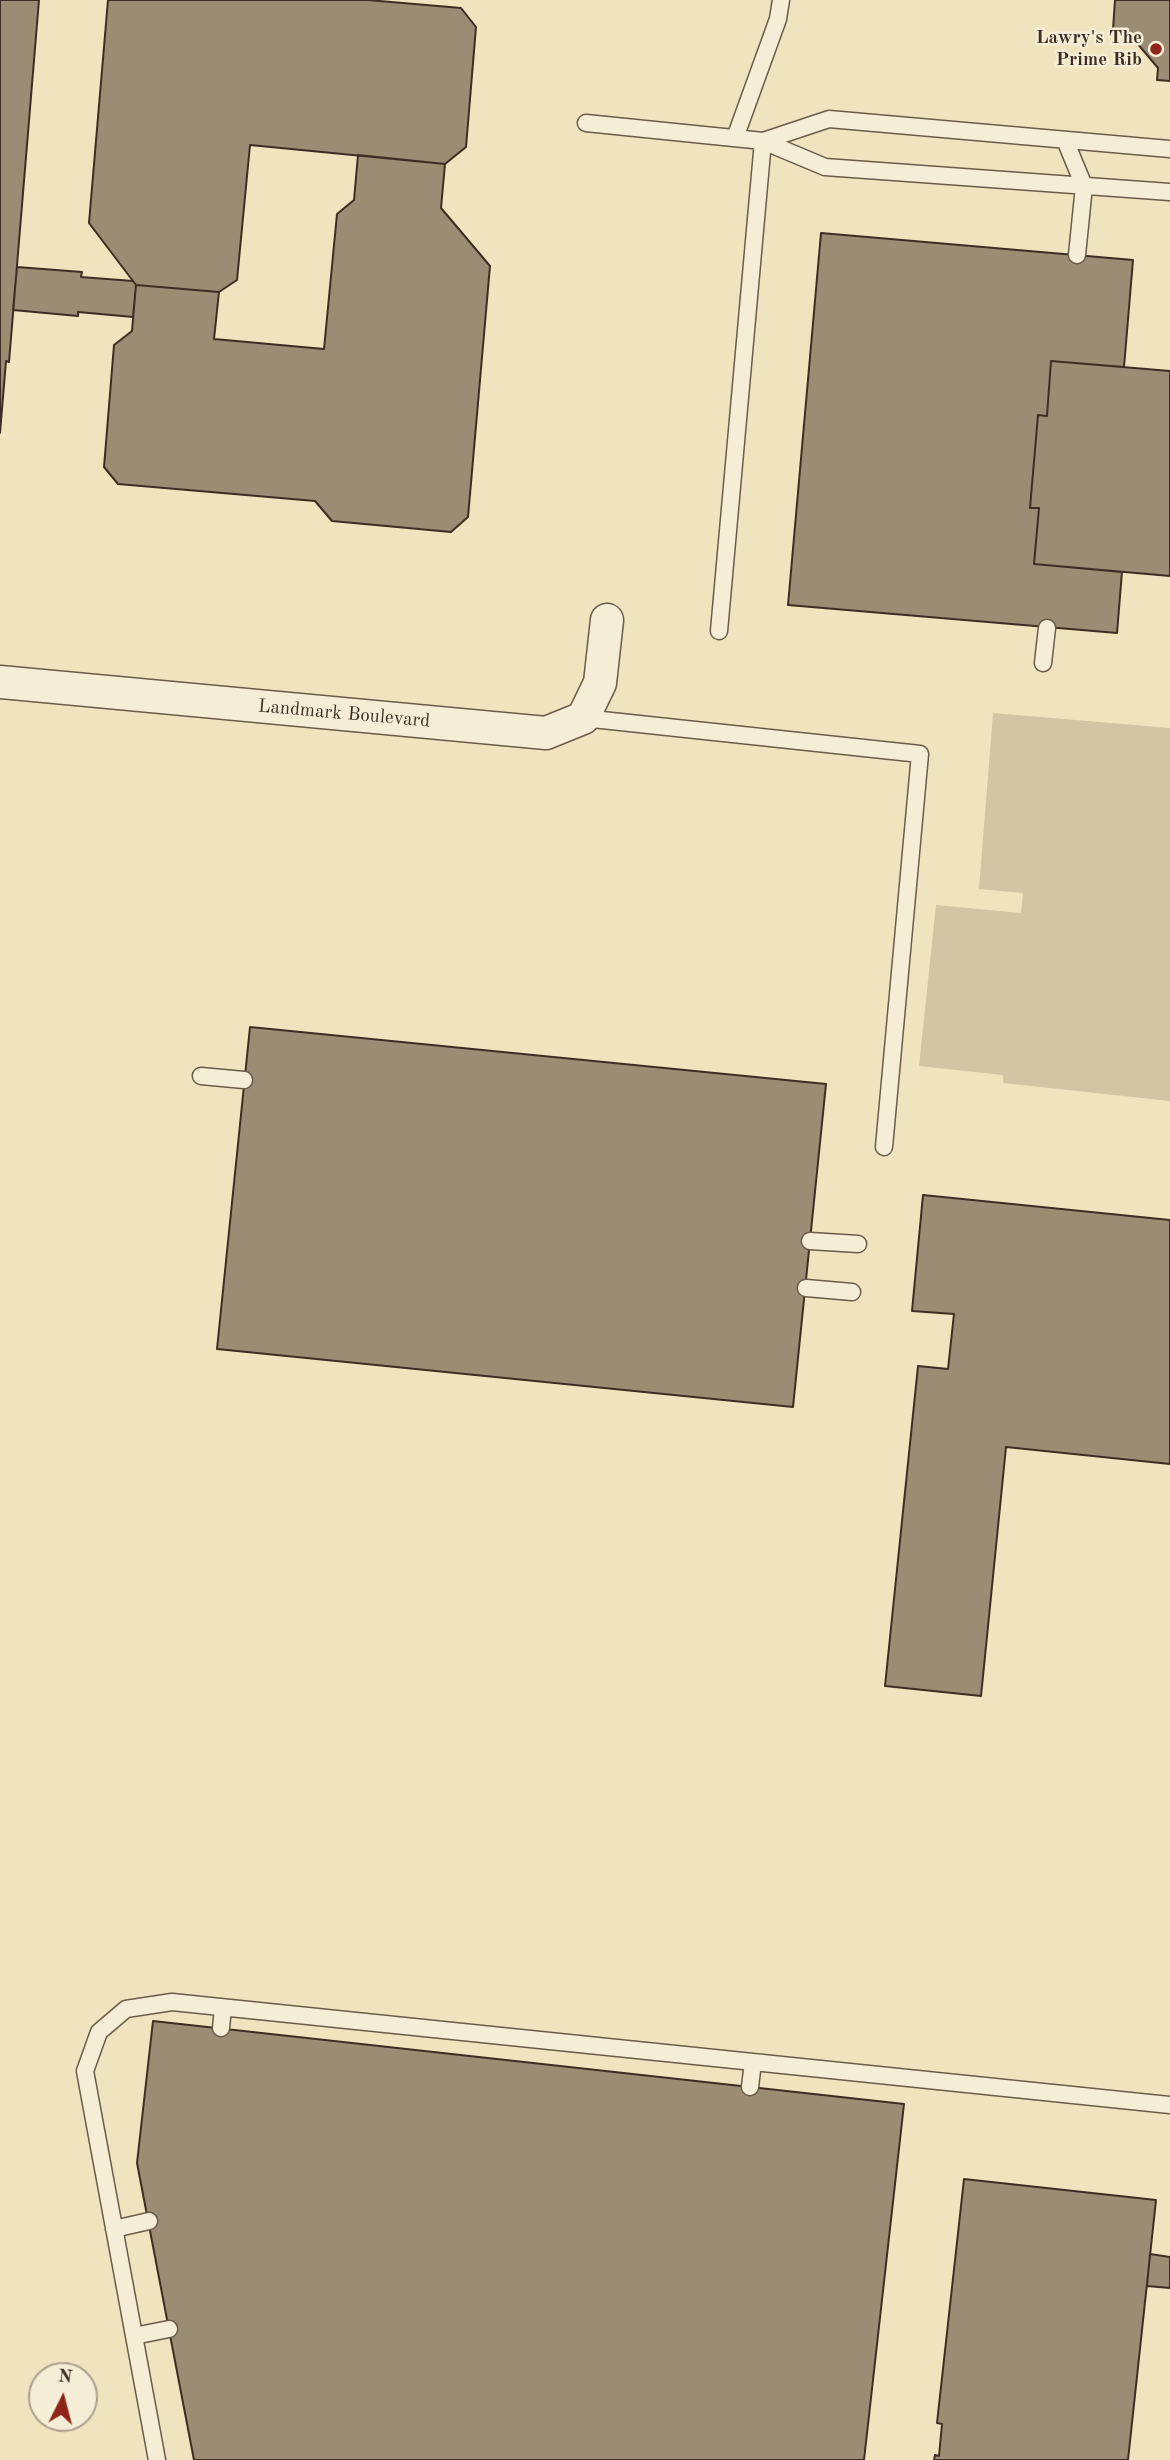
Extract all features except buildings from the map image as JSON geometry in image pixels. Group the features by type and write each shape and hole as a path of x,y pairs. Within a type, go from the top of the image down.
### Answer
{"street":[{"path":"583,718 600,683 607,620"},
{"name":"Landmark Boulevard","path":"0,682 546,733 583,718"}],"lane":[{"path":"735,138 778,19 781,0"},
{"path":"763,141 829,119 1170,149"},
{"path":"586,123 763,141 825,167 1170,192"},
{"path":"1065,139 1084,186 1077,255"},
{"path":"719,631 763,141"},
{"path":"1043,663 1047,628"},
{"path":"583,718 920,754 884,1147"},
{"path":"201,1076 244,1080"},
{"path":"810,1241 858,1244"},
{"path":"806,1288 852,1292"},
{"path":"157,2460 85,2071 99,2032 126,2009 172,2002 1170,2105"},
{"path":"221,2028 223,2008"},
{"path":"750,2087 753,2062"},
{"path":"114,2229 149,2221"},
{"path":"134,2336 169,2329"}],"shaded area":[{"path":"993,713 1170,728 1170,1101 1003,1083 1003,1075 919,1066 936,905 1021,913 1023,893 979,889"}],"place":[{"name":"Lawry's The Prime Rib","path":"1156,49"}]}
